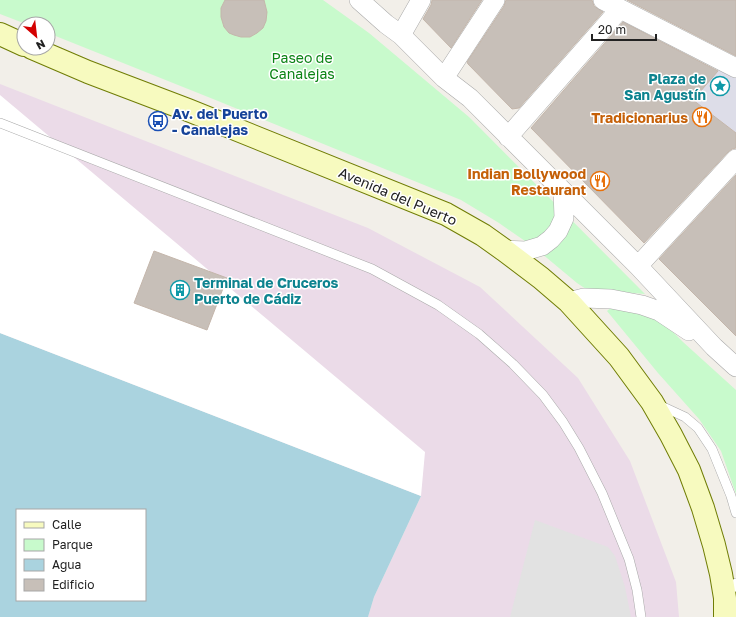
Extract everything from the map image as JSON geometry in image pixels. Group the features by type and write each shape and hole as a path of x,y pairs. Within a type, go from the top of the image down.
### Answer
{"street":[{"path":"360,0 386,24 402,35 444,78 470,98 638,266 714,347 736,367"},
{"path":"402,35 421,0"},
{"path":"444,78 495,0"},
{"path":"602,0 736,68"},
{"path":"508,137 620,9"},
{"path":"0,34 16,41"},
{"name":"Avenida del Puerto","path":"51,56 446,214 483,235 541,278 569,302 619,357 652,402 671,434 685,463 703,508 729,600"},
{"path":"638,266 736,159"},
{"path":"504,250 525,251 542,246 551,239 558,231 564,218 563,191"},
{"path":"569,302 584,298 611,298 642,305 659,311 714,347"}],"lane":[{"path":"0,124 372,269 438,304 479,334 514,364 543,395 563,422 579,448 602,493 629,559 637,590 641,617"},
{"path":"652,402 685,417 698,428 712,449 731,496 736,513"}],"shaded area":[{"name":"Plaza de San Agustín","path":"736,60 736,133 693,100 725,62"},
{"path":"0,84 368,228 480,287 578,378 630,461 676,582 679,617 368,617 374,597 421,496 0,333"},
{"path":"535,520 608,547 615,556 625,587 631,617 510,617"}],"green space":[{"name":"Paseo de Canalejas","path":"0,0 323,0 369,33 469,117 645,294 586,289 535,248 499,223 461,200 56,36 56,16 16,16 16,20 0,14"},
{"path":"614,305 663,322 736,390 736,494 721,451 699,419 658,373 607,311"}],"water":[{"path":"0,333 421,496 374,597 368,617 0,617"}],"pier":[{"path":"0,95 425,452 421,496 0,333"}],"building":[{"path":"225,0 264,0 267,12 266,21 263,28 250,37 241,37 229,33 224,27 221,17 221,8"},
{"path":"432,0 482,0 451,48 423,19 431,5"},
{"path":"506,0 592,0 594,6 603,12 519,108 512,109 467,62 504,6"},
{"path":"627,0 736,0 736,56"},
{"path":"623,22 718,71 693,100 736,133 736,148 728,152 644,243 531,128"},
{"path":"736,175 736,336 659,259"},
{"name":"Terminal de Cruceros Puerto de Cádiz","path":"154,251 227,278 207,330 134,303"}],"place":[{"name":"Plaza de San Agustín","path":"720,86"},
{"name":"Tradicionarius","path":"702,117"},
{"name":"Av. del Puerto - Canalejas","path":"158,121"},
{"name":"Indian Bollywood Restaurant","path":"600,181"},
{"name":"Terminal de Cruceros Puerto de Cádiz","path":"180,290"}]}
